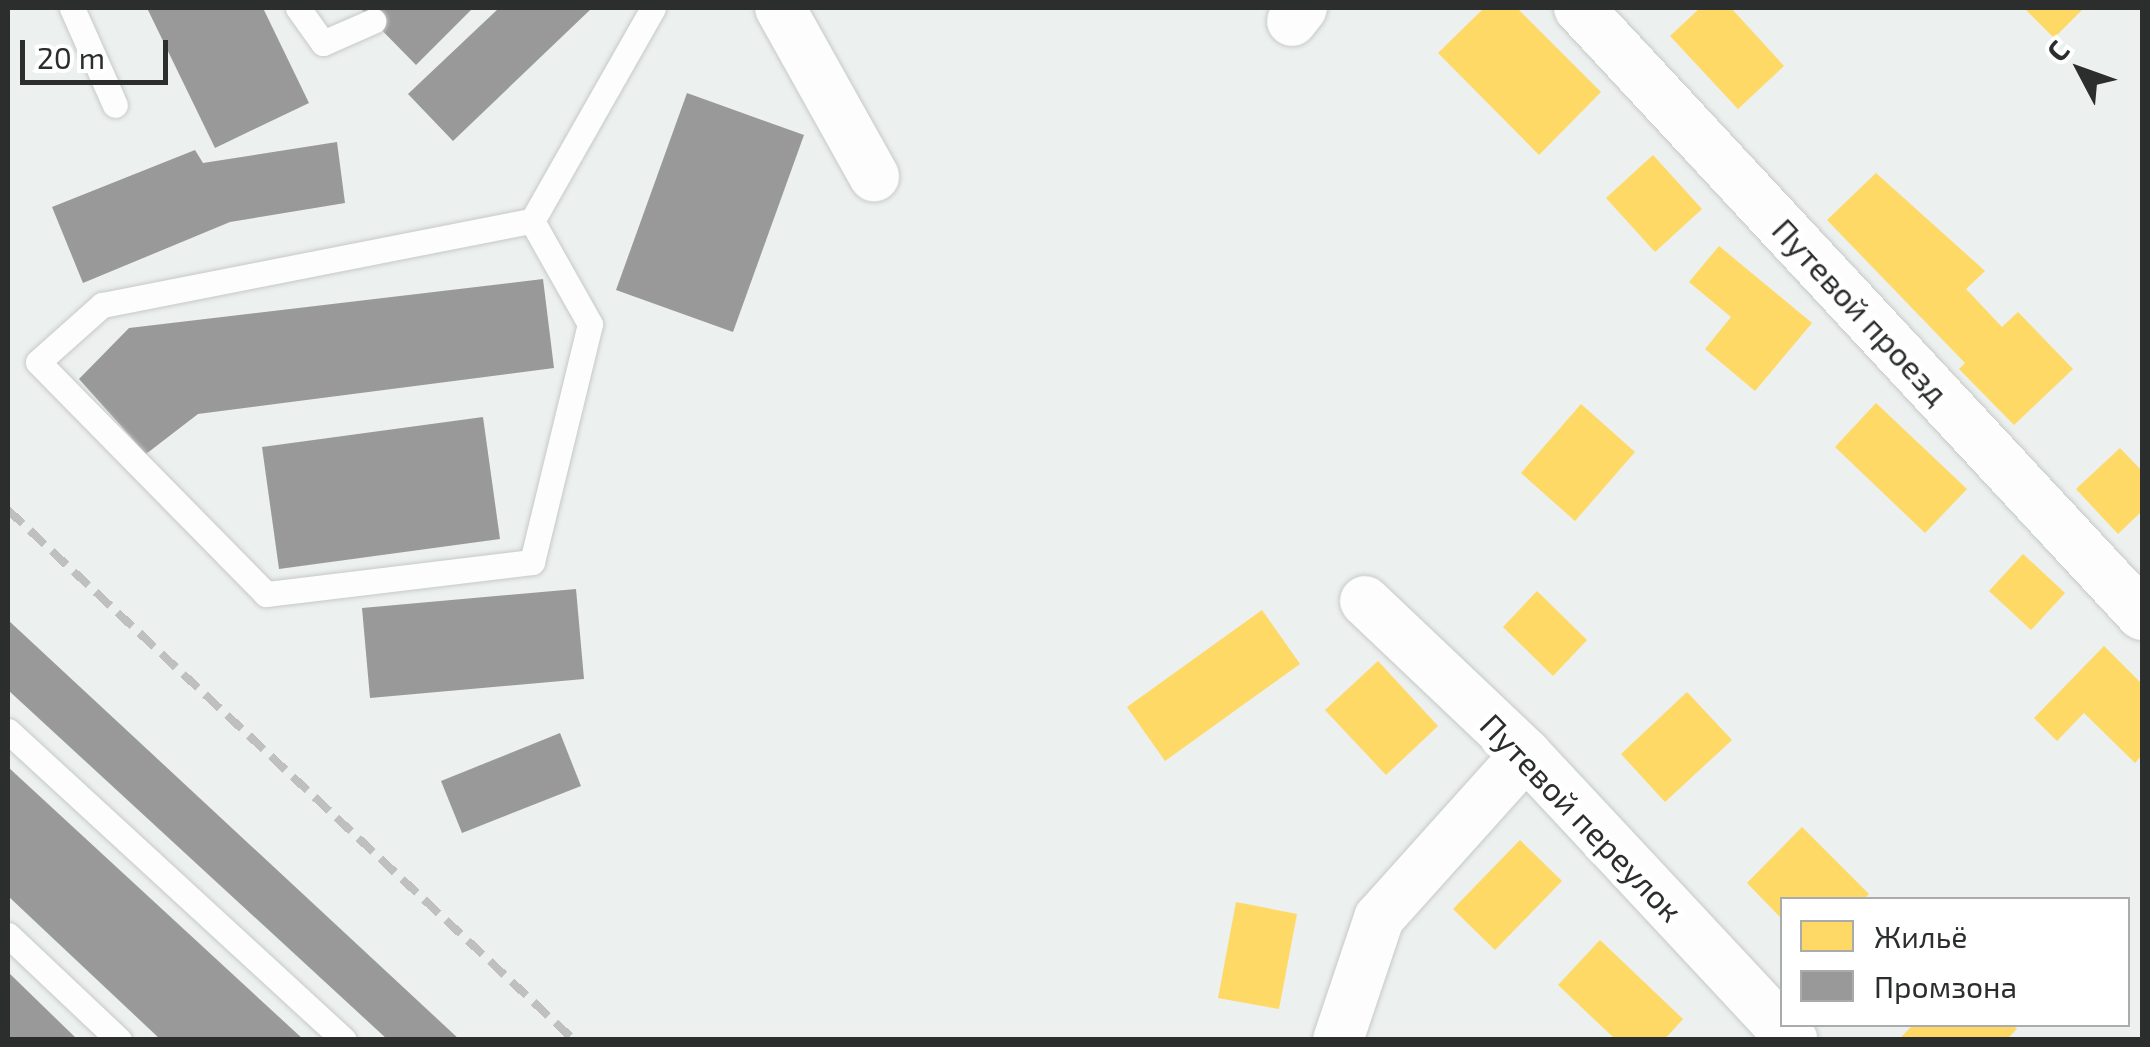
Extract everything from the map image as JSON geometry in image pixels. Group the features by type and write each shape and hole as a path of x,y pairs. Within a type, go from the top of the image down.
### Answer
{"street":[{"path":"780,8 874,176"},
{"name":"Путевой проезд","path":"1579,8 2142,615"},
{"name":"Путевой переулок","path":"1366,602 1526,754 1780,1026"},
{"path":"1338,1040 1379,918 1526,754"}],"lane":[{"path":"72,8 115,105"},
{"path":"298,8 323,43 373,21"},
{"path":"532,221 590,324 532,562 266,594 38,362 102,306 532,221 653,8"},
{"path":"8,731 340,1038"},
{"path":"8,935 119,1040"}],"building: Жильё":[{"path":"1484,8 1517,8 1601,92 1539,155 1438,53"},
{"path":"1700,8 1731,8 1784,66 1738,109 1670,36"},
{"path":"2024,8 2084,8 2054,38"},
{"path":"1653,155 1702,209 1655,252 1606,198"},
{"path":"1876,173 1985,271 1966,289 2002,327 2018,312 2073,369 2014,425 1959,369 1965,363 1827,220"},
{"path":"1719,246 1812,323 1755,391 1705,349 1731,317 1689,282"},
{"path":"1876,403 1967,489 1925,533 1835,447"},
{"path":"1581,404 1635,452 1575,521 1521,473"},
{"path":"2120,448 2142,471 2142,511 2118,534 2076,489"},
{"path":"2023,554 2065,593 2031,630 1989,591"},
{"path":"1537,591 1587,640 1553,676 1503,627"},
{"path":"1262,610 1300,664 1165,761 1127,707"},
{"path":"2104,646 2142,684 2142,755 2135,763 2084,713 2057,741 2034,718"},
{"path":"1378,661 1438,726 1386,775 1325,710"},
{"path":"1687,692 1732,740 1665,802 1621,754"},
{"path":"1802,827 1869,894 1780,897 1780,917 1747,883"},
{"path":"1520,840 1562,881 1495,950 1453,909"},
{"path":"1236,902 1297,914 1279,1009 1218,998"},
{"path":"1600,940 1683,1019 1664,1040 1616,1040 1558,985"},
{"path":"1911,1027 2017,1029 2006,1040 1898,1040"}],"building: Промзона":[{"path":"147,8 263,8 309,103 215,148"},
{"path":"360,8 473,8 416,65"},
{"path":"499,8 592,8 453,141 408,94"},
{"path":"687,93 804,135 733,332 616,290"},
{"path":"337,142 345,203 230,222 83,283 52,207 195,150 203,163"},
{"path":"543,279 554,368 198,414 146,454 79,379 129,328"},
{"path":"483,417 500,539 279,569 262,447"},
{"path":"576,589 584,679 370,698 362,608"},
{"path":"8,620 460,1040 388,1040 8,690"},
{"path":"560,733 581,786 462,833 441,781"},
{"path":"8,767 304,1040 161,1040 8,896"},
{"path":"8,972 78,1040 8,1040"}],"railway":[{"path":"8,510 574,1040"}]}
